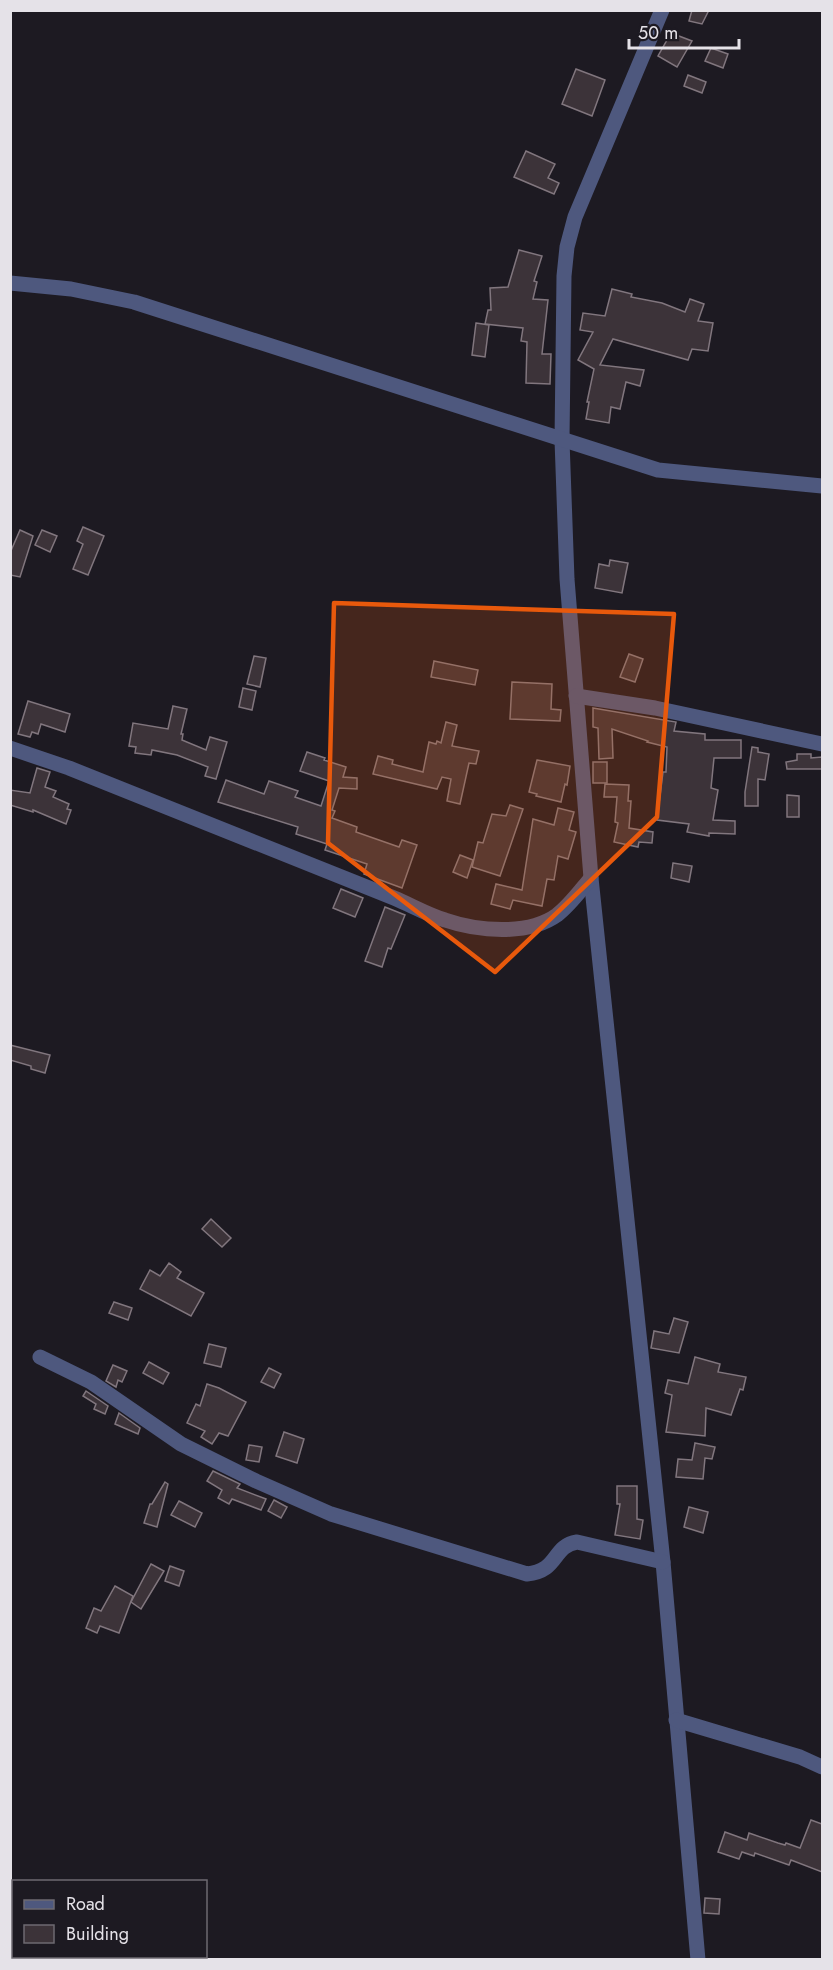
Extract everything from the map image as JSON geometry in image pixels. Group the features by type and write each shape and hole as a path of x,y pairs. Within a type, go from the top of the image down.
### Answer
{"street":[{"path":"662,10 575,217 567,248 564,276 562,440 567,579 591,878 663,1562 698,1959"},
{"path":"10,284 71,289 134,302 658,470 822,486"},
{"path":"576,696 655,708 822,744"},
{"path":"10,748 69,768 445,920 482,928 503,929 519,929 540,923 555,916 570,904 591,878"},
{"path":"40,1358 91,1382 181,1444 331,1514 527,1574 538,1573 547,1568 564,1546 577,1542 663,1562"},
{"path":"676,1720 800,1757 822,1767"}],"highlighted area":[{"path":"334,603 674,614 657,817 495,972 328,843"}],"building":[{"path":"692,10 709,10 702,24 689,21"},
{"path":"671,33 692,41 677,67 658,56"},
{"path":"711,48 728,54 723,68 705,61"},
{"path":"576,69 605,80 592,116 562,104"},
{"path":"688,75 706,82 702,93 684,86"},
{"path":"526,151 555,164 548,178 559,183 554,194 514,177"},
{"path":"519,250 542,256 534,281 537,282 533,299 548,300 542,354 551,354 550,384 526,383 527,342 521,341 523,328 485,324 488,310 491,310 490,288 508,287"},
{"path":"612,289 632,294 631,297 662,303 685,312 690,299 704,304 698,321 713,323 708,351 692,349 688,360 613,339 600,365 644,370 640,386 626,382 620,409 611,407 609,423 586,419 594,369 578,360 593,332 580,330 583,313 605,316"},
{"path":"476,323 489,325 485,357 472,355"},
{"path":"83,527 104,536 88,575 73,569 83,544 77,541"},
{"path":"20,530 33,536 20,577 10,575 10,553"},
{"path":"42,530 57,536 50,552 35,545"},
{"path":"610,560 628,563 622,593 595,588 599,564 609,566"},
{"path":"629,654 643,659 635,682 620,677"},
{"path":"254,656 266,658 260,687 247,684"},
{"path":"434,661 478,670 475,685 431,677"},
{"path":"512,682 552,684 551,709 561,710 560,721 510,719"},
{"path":"243,688 256,691 252,710 239,707"},
{"path":"28,701 70,714 65,732 41,724 38,734 32,732 30,737 18,734"},
{"path":"173,706 187,709 181,734 183,734 182,740 206,750 210,737 227,742 216,779 205,776 208,767 177,755 152,750 151,755 135,753 136,747 129,746 133,723 168,729"},
{"path":"593,708 676,722 674,731 705,734 705,740 741,740 741,758 714,758 711,788 718,790 713,820 735,821 735,834 709,833 709,836 687,832 689,824 657,820 663,772 666,772 667,747 612,729 613,758 599,759 598,728 593,727"},
{"path":"446,722 457,725 452,746 479,751 476,764 469,763 460,804 447,801 451,779 442,777 437,789 373,774 378,756 393,760 392,764 423,772 429,742 441,743"},
{"path":"752,747 758,748 758,752 769,754 765,780 758,779 758,806 745,806 745,792"},
{"path":"307,752 346,767 343,777 357,778 357,789 339,788 332,810 335,811 332,818 357,827 356,832 399,847 402,840 417,845 402,888 364,874 367,864 325,850 327,844 296,834 298,827 218,802 226,780 264,794 269,781 298,791 295,797 321,806 329,781 300,771"},
{"path":"797,754 811,754 811,758 822,757 822,769 787,769 786,762 797,760"},
{"path":"537,760 570,766 561,802 529,792"},
{"path":"593,762 607,762 607,783 593,783"},
{"path":"37,768 50,772 45,787 56,791 53,797 69,804 67,809 71,810 66,824 33,810 33,812 10,805 10,790 30,793"},
{"path":"605,784 629,785 628,801 631,801 629,828 653,832 652,843 639,842 638,847 614,842 618,823 615,822 617,797 604,797"},
{"path":"787,795 799,796 799,817 787,817"},
{"path":"510,805 523,809 500,876 472,867 478,842 483,843 492,814 506,816"},
{"path":"558,808 574,812 569,830 576,832 568,859 558,856 554,880 547,879 542,906 513,900 510,909 491,904 496,884 522,890 533,819 554,825"},
{"path":"460,855 473,860 467,878 453,872"},
{"path":"673,863 692,866 689,882 671,878"},
{"path":"341,889 363,898 355,917 333,908"},
{"path":"385,907 405,915 391,949 388,948 382,967 365,961"},
{"path":"10,1045 50,1055 45,1073 10,1060"},
{"path":"211,1219 231,1238 222,1247 202,1229"},
{"path":"169,1263 181,1272 177,1278 204,1293 191,1316 140,1289 150,1270 160,1276"},
{"path":"114,1302 132,1308 128,1320 109,1313"},
{"path":"674,1318 688,1322 679,1353 651,1348 654,1331 669,1334"},
{"path":"209,1344 226,1348 221,1367 204,1363"},
{"path":"695,1357 720,1364 718,1372 746,1377 743,1390 740,1389 731,1415 706,1408 705,1436 666,1432 672,1395 665,1393 668,1380 688,1384"},
{"path":"149,1362 169,1373 163,1384 143,1373"},
{"path":"113,1365 127,1371 122,1382 118,1380 116,1387 106,1381"},
{"path":"269,1368 281,1374 274,1388 261,1382"},
{"path":"207,1384 246,1402 228,1436 219,1433 212,1444 201,1437 205,1431 187,1423 196,1404 200,1406"},
{"path":"86,1391 108,1406 105,1414 94,1409 96,1404 83,1396"},
{"path":"119,1413 140,1428 138,1434 115,1424"},
{"path":"284,1432 304,1439 297,1463 276,1456"},
{"path":"695,1443 715,1447 712,1459 705,1458 703,1479 676,1477 678,1459 692,1460"},
{"path":"249,1445 262,1447 259,1462 246,1460"},
{"path":"213,1471 240,1484 237,1488 266,1499 261,1510 232,1499 229,1504 218,1498 222,1490 207,1481"},
{"path":"165,1482 168,1484 157,1527 144,1523 150,1504"},
{"path":"617,1486 637,1486 637,1519 643,1520 640,1539 615,1535 620,1504 617,1504"},
{"path":"274,1500 287,1507 281,1518 268,1511"},
{"path":"179,1501 202,1513 195,1527 171,1515"},
{"path":"689,1507 708,1512 703,1533 684,1527"},
{"path":"151,1564 164,1571 141,1609 131,1602"},
{"path":"170,1566 184,1571 179,1586 165,1581"},
{"path":"115,1586 133,1596 119,1633 100,1626 97,1633 86,1628 94,1608 101,1611"},
{"path":"811,1820 822,1824 822,1872 791,1860 789,1865 755,1853 754,1856 742,1852 739,1859 718,1852 725,1832 747,1840 749,1833 800,1848"},
{"path":"705,1898 720,1899 719,1914 704,1913"}]}
